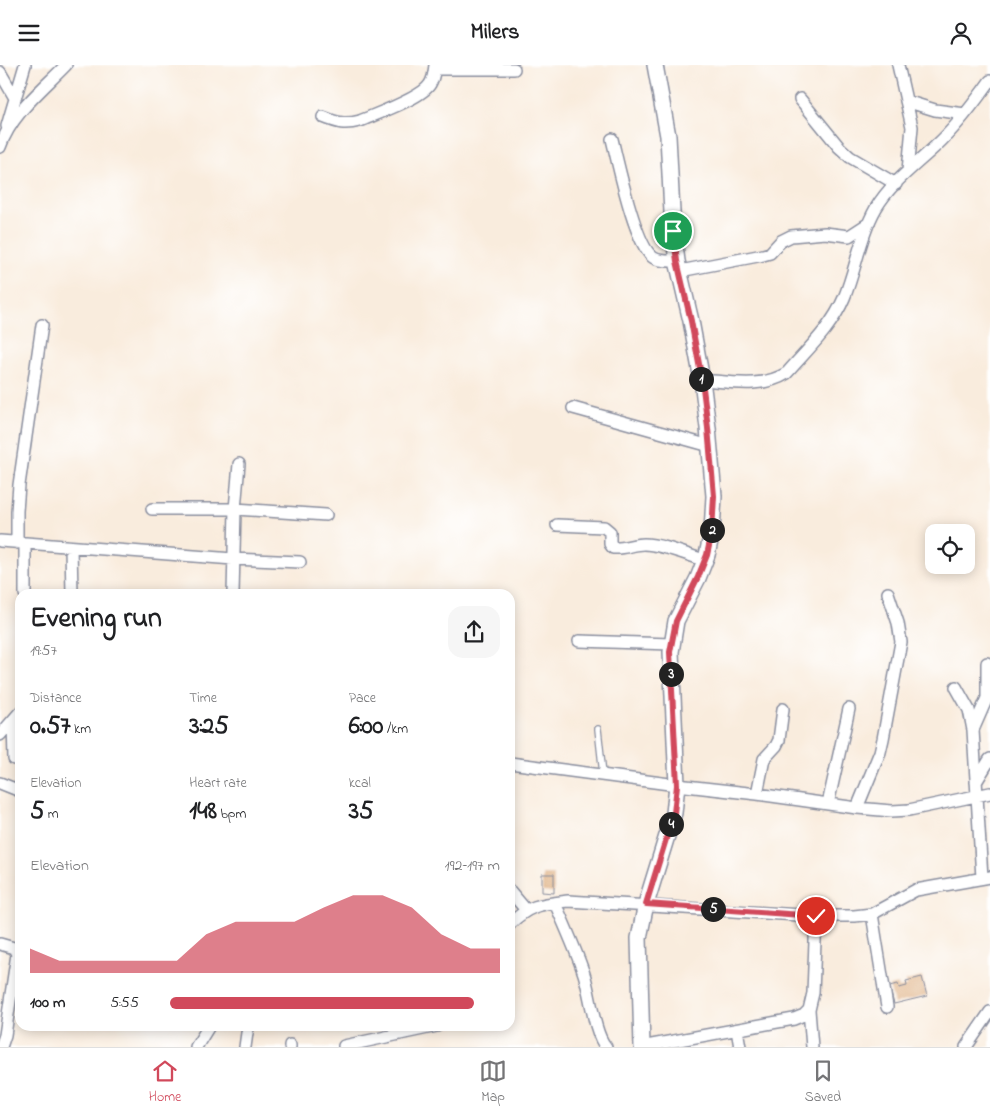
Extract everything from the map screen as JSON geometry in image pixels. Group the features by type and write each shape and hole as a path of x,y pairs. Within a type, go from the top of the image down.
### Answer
{"street":[{"path":"0,147 25,65"},
{"path":"5,133 22,110 66,65"},
{"path":"655,65 668,136 673,231 678,266 702,380 714,496 712,532 698,577 676,621 672,644 677,785 674,813 641,920 638,953 641,1047 737,1031 794,1019 804,1015 808,1010 813,993 816,916"},
{"path":"898,65 912,127 908,171"},
{"path":"323,117 339,123 349,124 422,94 430,85 435,67 514,69"},
{"path":"0,71 15,98"},
{"path":"702,380 755,384 778,379 787,373 834,316 844,299 869,223 883,197 941,141 990,81"},
{"path":"800,99 839,147 850,157 896,184"},
{"path":"906,101 934,110 965,113"},
{"path":"612,139 625,194 639,233 648,252 653,258 662,261 678,266 763,255 770,253 781,241 791,236 825,233 849,236 869,223"},
{"path":"25,589 18,494 42,325"},
{"path":"573,408 710,446"},
{"path":"233,589 235,509 239,464"},
{"path":"152,509 235,509 326,515"},
{"path":"557,525 604,527 610,532 610,544 613,548 653,544 704,560"},
{"path":"0,541 233,559 300,562"},
{"path":"71,547 72,589"},
{"path":"857,808 882,745 900,651 900,633 888,593"},
{"path":"580,641 672,644"},
{"path":"973,729 987,698 987,663"},
{"path":"515,920 526,910 536,905 568,901 646,904 816,916 854,916 872,914 916,890 986,877 981,842 973,729 969,710 956,687"},
{"path":"757,794 764,759 779,740 783,709"},
{"path":"828,804 849,709"},
{"path":"0,735 15,718"},
{"path":"14,759 15,738"},
{"path":"976,782 990,759"},
{"path":"515,764 892,811 990,793"},
{"path":"0,783 15,789"},
{"path":"515,897 526,910"},
{"path":"555,903 584,974 599,1033 606,1047"},
{"path":"872,914 887,1007"},
{"path":"0,944 14,948 15,952"},
{"path":"1,1047 5,1035 15,962"},
{"path":"808,1010 812,1047"},
{"path":"966,1047 990,1012"},
{"path":"196,1047 206,1031"},
{"path":"344,1046 414,1031"},
{"path":"737,1031 740,1047"},
{"path":"244,1047 247,1033"}],"lane":[{"path":"598,729 603,774"}],"building":[{"path":"542,874 554,874 554,893 542,892"},
{"path":"922,977 927,996 894,1004 889,986 898,984 899,988 907,986 906,981"}],"route":[{"path":"673,231 677,261 702,380 714,496 712,532 707,555 676,621 672,636 670,652 677,785 674,813 646,904 816,916"}]}
